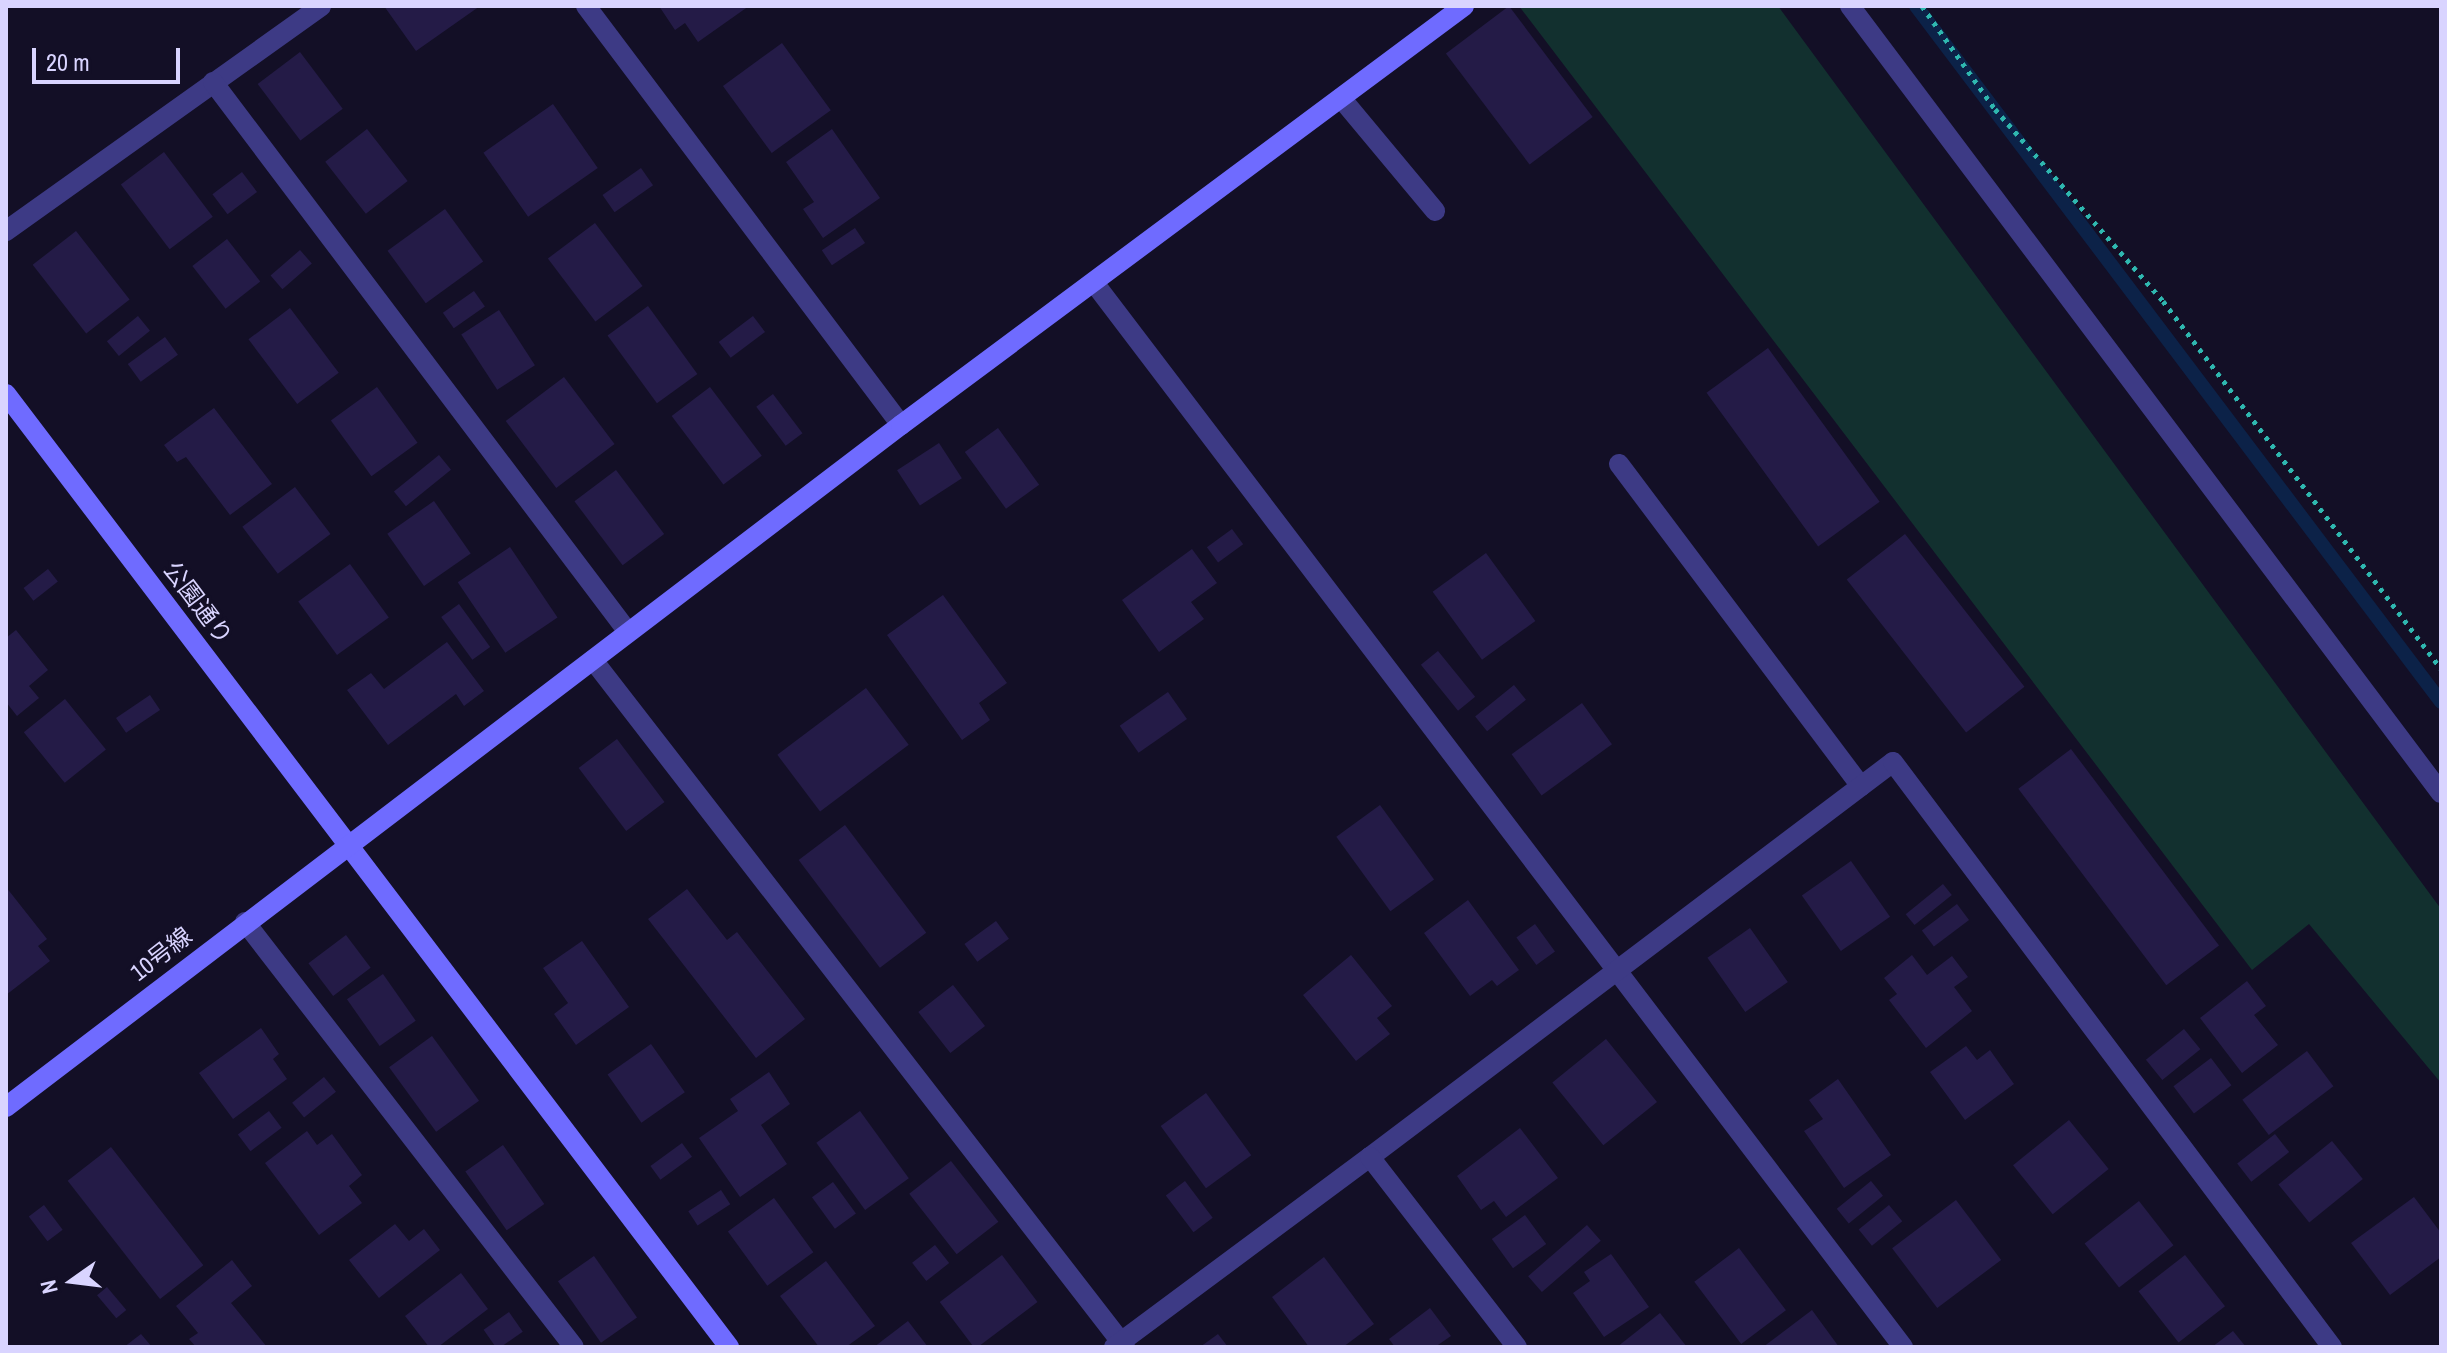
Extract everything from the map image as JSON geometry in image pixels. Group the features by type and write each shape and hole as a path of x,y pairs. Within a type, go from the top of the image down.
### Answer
{"street":[{"path":"6,231 321,6"},
{"path":"586,6 901,425"},
{"name":"10号線","path":"6,1107 901,425 1095,284 1464,6"},
{"path":"1850,6 2441,793"},
{"path":"213,82 628,632"},
{"path":"1341,98 1435,211"},
{"path":"1095,284 1619,968 1903,1347"},
{"name":"公園通り","path":"6,394 729,1347"},
{"path":"1619,464 1861,786"},
{"path":"593,660 1120,1345 1893,762 2332,1347"},
{"path":"245,922 574,1347"},
{"path":"1370,1157 1517,1347"}],"path":[{"path":"1922,6 1995,109 2163,301 2441,669"}],"green space":[{"path":"1519,6 1778,6 2441,909 2441,1083 2309,924 2252,970"}],"building":[{"path":"384,6 480,6 416,51"},
{"path":"659,6 749,6 698,42 685,23 675,30"},
{"path":"1509,6 1593,117 1530,165 1446,54"},
{"path":"782,43 831,110 772,153 723,86"},
{"path":"300,52 343,109 300,141 258,84"},
{"path":"553,104 598,168 528,217 483,153"},
{"path":"367,129 408,181 366,214 325,162"},
{"path":"832,129 880,198 823,238 803,209 814,202 786,162"},
{"path":"164,152 213,217 170,249 121,184"},
{"path":"641,168 653,185 615,212 602,195"},
{"path":"242,172 257,192 227,214 212,194"},
{"path":"445,209 483,262 426,303 388,251"},
{"path":"595,223 643,286 595,322 548,259"},
{"path":"855,228 865,243 832,265 822,250"},
{"path":"76,231 130,300 86,333 33,265"},
{"path":"227,239 260,282 226,309 192,266"},
{"path":"300,250 312,264 282,289 271,276"},
{"path":"474,291 485,307 454,328 443,313"},
{"path":"648,306 697,374 657,403 608,335"},
{"path":"290,308 339,373 297,404 248,339"},
{"path":"499,310 535,365 497,390 461,335"},
{"path":"138,316 150,331 119,356 107,341"},
{"path":"753,316 765,332 731,358 719,342"},
{"path":"165,337 178,355 141,382 128,364"},
{"path":"1768,348 1880,502 1818,546 1707,393"},
{"path":"564,377 615,444 556,488 506,421"},
{"path":"377,387 418,443 371,476 331,421"},
{"path":"710,387 762,456 723,485 672,416"},
{"path":"773,394 802,433 786,446 756,407"},
{"path":"214,408 272,484 230,515 186,457 177,462 164,445"},
{"path":"998,428 1039,485 1006,509 965,452"},
{"path":"939,443 962,478 920,505 897,470"},
{"path":"439,455 451,470 406,506 394,492"},
{"path":"616,470 664,534 623,565 574,501"},
{"path":"295,487 331,534 278,574 242,527"},
{"path":"434,501 471,553 424,586 387,534"},
{"path":"1232,529 1243,544 1218,563 1207,547"},
{"path":"1905,534 2024,687 1966,732 1847,580"},
{"path":"510,547 558,617 505,653 458,582"},
{"path":"1192,549 1217,583 1191,602 1204,619 1159,652 1122,600"},
{"path":"1486,553 1535,621 1482,660 1433,592"},
{"path":"350,564 389,617 337,655 298,602"},
{"path":"48,569 58,582 33,601 24,588"},
{"path":"943,595 1007,683 979,703 990,720 962,740 887,635"},
{"path":"459,604 490,647 472,660 441,617"},
{"path":"16,630 48,670 29,686 39,698 17,716 6,702 6,638"},
{"path":"447,642 484,691 464,706 456,694 388,745 347,690 371,673 384,689"},
{"path":"1438,651 1475,697 1458,711 1421,665"},
{"path":"1514,685 1526,700 1487,731 1475,716"},
{"path":"866,688 909,745 820,812 777,755"},
{"path":"1168,692 1187,719 1139,753 1120,726"},
{"path":"150,695 160,710 126,733 116,718"},
{"path":"65,699 106,750 65,783 24,732"},
{"path":"1582,703 1612,744 1542,795 1512,754"},
{"path":"617,739 665,802 626,831 579,768"},
{"path":"2071,749 2219,945 2166,985 2018,789"},
{"path":"1380,805 1434,879 1390,911 1336,837"},
{"path":"845,825 926,933 880,968 799,860"},
{"path":"1851,861 1890,917 1841,951 1802,895"},
{"path":"1943,884 1952,895 1915,925 1906,914"},
{"path":"6,887 47,939 38,946 50,961 6,995"},
{"path":"687,889 727,940 737,932 805,1019 756,1058 648,919"},
{"path":"1468,900 1519,970 1497,986 1492,980 1470,996 1424,933"},
{"path":"1957,904 1969,920 1934,946 1922,930"},
{"path":"996,921 1009,939 977,962 964,944"},
{"path":"1535,924 1555,952 1536,965 1516,938"},
{"path":"1750,928 1788,982 1745,1012 1707,958"},
{"path":"346,935 371,968 333,996 308,963"},
{"path":"582,941 629,1007 576,1045 554,1014 568,1003 543,968"},
{"path":"1351,955 1392,1006 1377,1018 1390,1034 1356,1061 1303,995"},
{"path":"1912,955 1927,975 1952,956 1968,977 1954,987 1972,1011 1926,1048 1889,1000 1897,994 1884,978"},
{"path":"383,974 416,1021 380,1046 347,999"},
{"path":"2247,981 2266,1006 2254,1015 2278,1045 2242,1073 2200,1018"},
{"path":"953,985 985,1026 950,1053 918,1012"},
{"path":"261,1028 279,1054 273,1059 287,1079 233,1119 199,1073"},
{"path":"2184,1029 2200,1049 2162,1080 2146,1060"},
{"path":"432,1036 479,1101 436,1132 389,1067"},
{"path":"1606,1039 1657,1102 1603,1145 1552,1082"},
{"path":"651,1044 685,1092 641,1123 608,1074"},
{"path":"1966,1046 1977,1060 1990,1050 2014,1084 1965,1120 1930,1072"},
{"path":"2307,1051 2333,1086 2269,1135 2242,1100"},
{"path":"2211,1058 2231,1085 2194,1113 2173,1086"},
{"path":"769,1072 790,1104 761,1125 787,1164 740,1197 699,1138 738,1111 730,1099"},
{"path":"324,1077 336,1092 304,1118 292,1103"},
{"path":"1838,1079 1891,1155 1844,1188 1804,1131 1823,1119 1809,1100"},
{"path":"1206,1093 1251,1155 1206,1188 1161,1126"},
{"path":"269,1111 282,1128 250,1151 238,1134"},
{"path":"860,1111 909,1178 865,1210 816,1143"},
{"path":"2069,1120 2109,1169 2053,1214 2013,1165"},
{"path":"1520,1128 1558,1178 1506,1217 1494,1201 1481,1210 1457,1176"},
{"path":"307,1131 317,1145 332,1134 362,1175 349,1186 362,1203 319,1235 265,1163"},
{"path":"2275,1134 2289,1152 2251,1182 2237,1164"},
{"path":"2332,1141 2363,1179 2309,1223 2278,1184"},
{"path":"682,1143 692,1157 660,1180 650,1166"},
{"path":"503,1145 544,1204 507,1230 465,1171"},
{"path":"111,1147 203,1265 160,1299 68,1181"},
{"path":"951,1161 998,1222 957,1254 909,1194"},
{"path":"1185,1181 1213,1218 1194,1232 1166,1195"},
{"path":"1871,1181 1883,1196 1849,1223 1837,1209"},
{"path":"833,1182 856,1214 835,1229 812,1197"},
{"path":"721,1190 730,1204 698,1225 688,1211"},
{"path":"2414,1197 2441,1233 2441,1257 2390,1295 2351,1243"},
{"path":"774,1198 813,1252 767,1286 728,1232"},
{"path":"1956,1200 2001,1260 1937,1308 1892,1248"},
{"path":"2139,1201 2173,1245 2119,1288 2085,1243"},
{"path":"44,1205 63,1230 47,1241 29,1216"},
{"path":"1889,1205 1902,1221 1872,1246 1859,1230"},
{"path":"1525,1215 1546,1244 1513,1268 1492,1239"},
{"path":"395,1224 409,1241 424,1229 440,1250 379,1298 349,1260"},
{"path":"1587,1225 1601,1241 1542,1292 1528,1276"},
{"path":"935,1245 949,1263 926,1281 912,1263"},
{"path":"1739,1248 1786,1310 1741,1344 1694,1282"},
{"path":"1611,1254 1649,1307 1604,1337 1573,1293 1590,1281 1584,1272"},
{"path":"1002,1255 1038,1302 978,1347 974,1347 940,1302"},
{"path":"2185,1255 2225,1306 2179,1343 2139,1291"},
{"path":"594,1256 637,1317 601,1343 558,1281"},
{"path":"1324,1257 1374,1324 1343,1347 1309,1347 1272,1297"},
{"path":"232,1260 252,1286 231,1303 267,1347 196,1347 189,1339 198,1333 176,1306"},
{"path":"826,1261 875,1326 846,1347 819,1347 780,1296"},
{"path":"461,1273 488,1309 438,1347 429,1347 405,1316"},
{"path":"107,1287 126,1310 116,1318 97,1295"},
{"path":"1430,1308 1451,1336 1435,1347 1395,1347 1389,1339"},
{"path":"1812,1310 1839,1347 1763,1347"},
{"path":"509,1312 523,1332 501,1347 496,1347 484,1330"},
{"path":"1660,1313 1687,1347 1617,1347"},
{"path":"908,1321 928,1347 874,1347"},
{"path":"2233,1331 2246,1347 2212,1347"},
{"path":"141,1334 152,1347 124,1347"},
{"path":"1218,1334 1228,1347 1200,1347"}],"waterway":[{"path":"1916,6 2441,702"}]}
